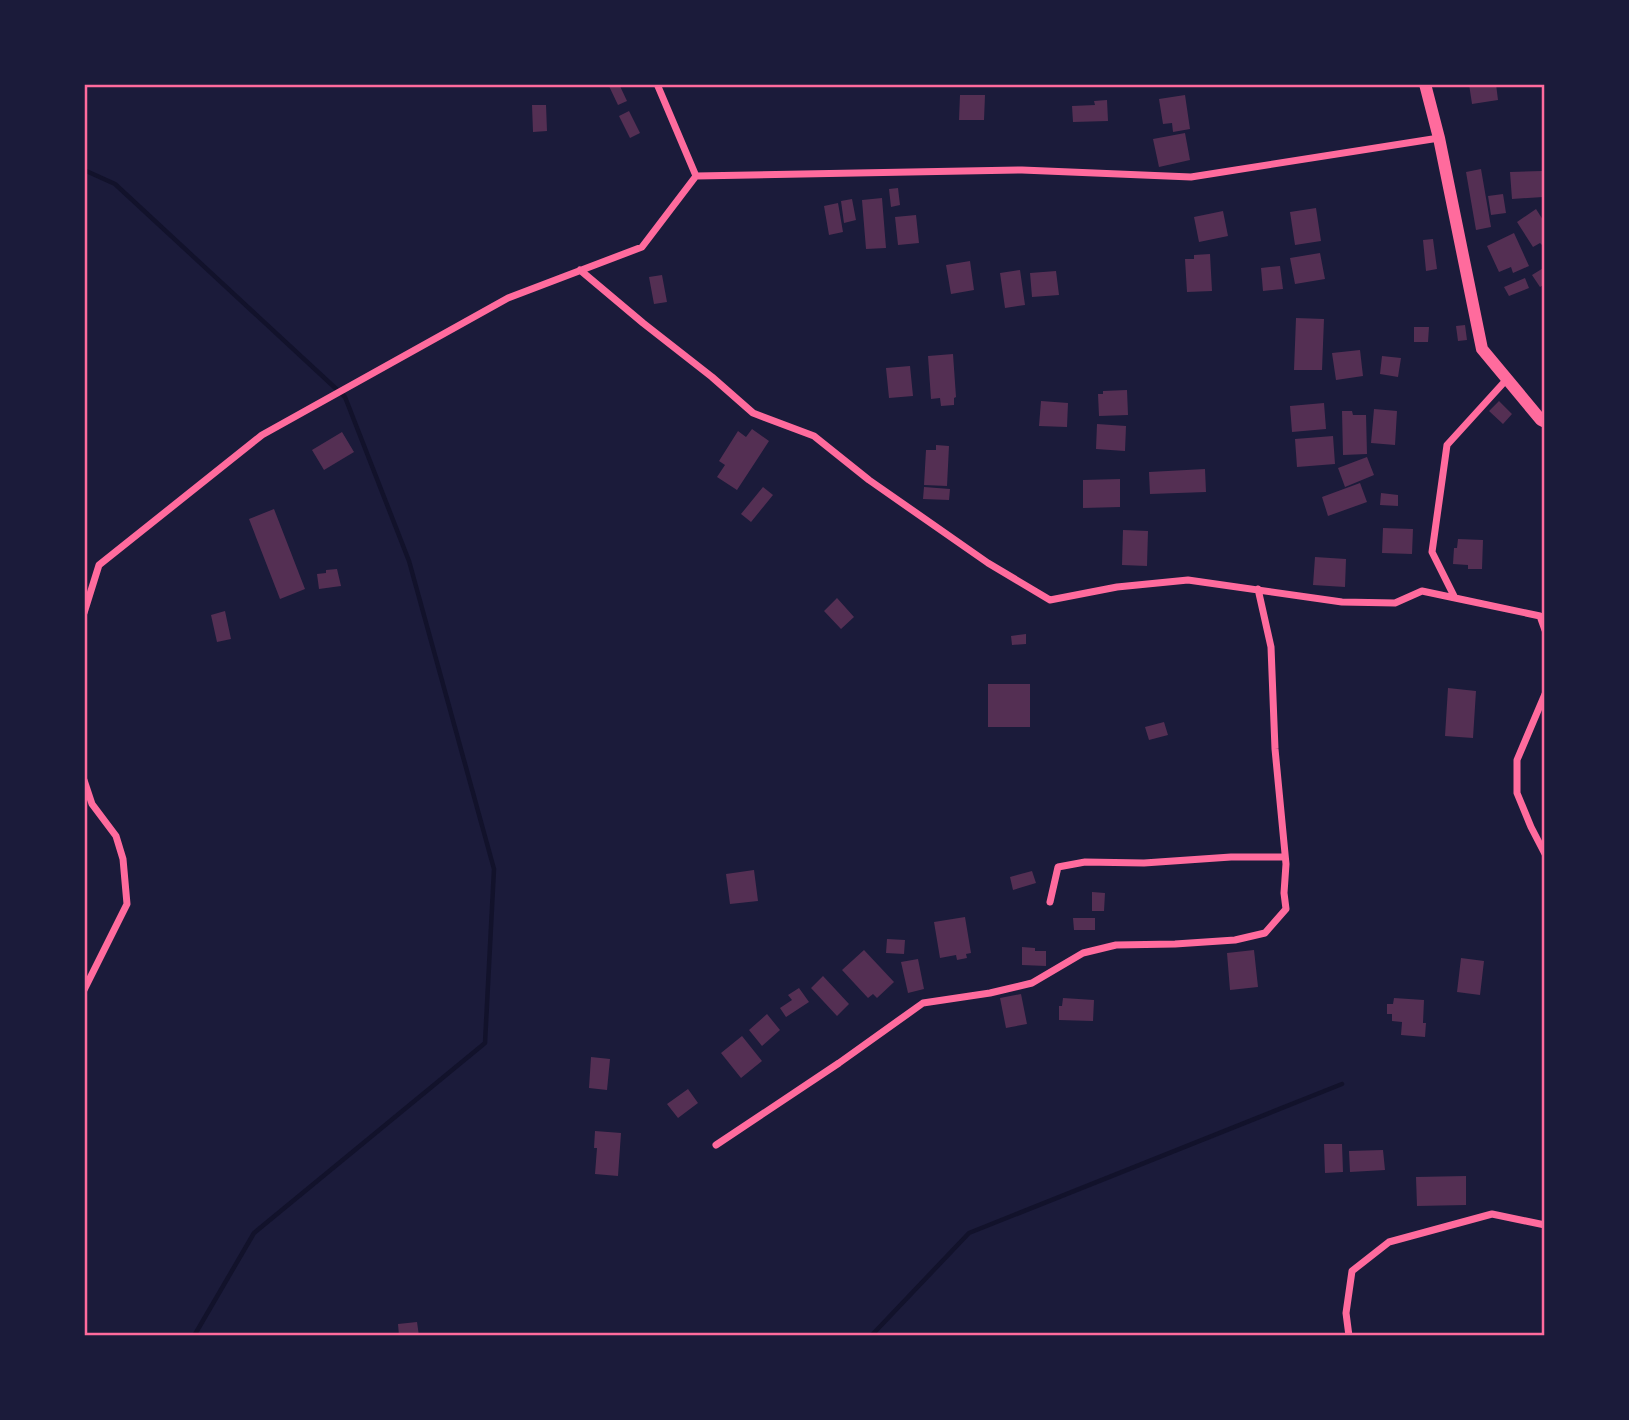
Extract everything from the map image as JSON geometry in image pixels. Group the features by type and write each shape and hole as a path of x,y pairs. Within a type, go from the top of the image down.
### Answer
{"street":[{"path":"657,84 696,176"},
{"path":"1425,84 1439,138 1482,349 1545,422"},
{"path":"696,176 1022,170 1191,177 1439,138"},
{"path":"84,613 99,565 262,435 508,298 642,247 696,176"},
{"path":"580,270 753,413 814,436 869,480 988,563 1050,600 1117,587 1188,580 1342,602 1395,603 1422,591 1540,616 1545,630"},
{"path":"1455,598 1432,552 1447,445 1507,379"},
{"path":"716,1145 923,1003 990,993 1032,983 1083,953 1116,945 1235,940 1265,933 1286,909 1285,857 1276,760 1271,647 1258,589"},
{"path":"1545,694 1517,760 1517,793 1545,854"},
{"path":"84,780 92,804 116,836 123,859 127,904 84,990"},
{"path":"1050,902 1058,867 1085,862 1144,863 1285,857"},
{"path":"1349,1336 1346,1313 1352,1271 1388,1242 1492,1214 1545,1225"}],"building":[{"path":"608,84 619,84 627,101 618,105"},
{"path":"1469,84 1496,84 1498,100 1472,104"},
{"path":"960,95 985,95 984,120 959,120"},
{"path":"1185,95 1190,129 1173,132 1172,123 1163,124 1159,99"},
{"path":"1107,100 1108,121 1073,122 1072,106 1095,105 1094,101"},
{"path":"532,105 546,105 547,131 533,132"},
{"path":"629,111 640,133 630,138 619,116"},
{"path":"1185,133 1190,160 1159,167 1153,139"},
{"path":"1481,169 1491,227 1476,230 1466,172"},
{"path":"1542,171 1543,197 1512,199 1510,172"},
{"path":"898,188 900,205 891,207 889,189"},
{"path":"1503,194 1506,213 1491,215 1488,196"},
{"path":"882,198 886,248 866,249 862,200"},
{"path":"852,199 856,220 844,223 841,201"},
{"path":"838,203 843,232 829,235 824,206"},
{"path":"1316,208 1321,241 1295,245 1290,212"},
{"path":"1536,209 1545,223 1545,245 1540,243 1533,247 1517,222"},
{"path":"1223,211 1228,236 1199,242 1194,217"},
{"path":"916,215 919,243 898,245 895,217"},
{"path":"1514,233 1529,266 1513,273 1511,267 1499,272 1487,246"},
{"path":"1433,239 1437,269 1426,271 1423,240"},
{"path":"1320,253 1325,279 1295,284 1290,258"},
{"path":"1210,254 1212,291 1187,292 1185,259 1194,259 1194,255"},
{"path":"970,261 974,290 951,294 946,265"},
{"path":"1280,266 1283,289 1263,291 1261,268"},
{"path":"1545,267 1545,284 1540,287 1532,275"},
{"path":"1020,270 1025,305 1005,308 1000,273"},
{"path":"1056,271 1059,295 1032,297 1030,273"},
{"path":"662,275 667,302 654,304 649,277"},
{"path":"1525,278 1529,288 1509,296 1504,287"},
{"path":"1296,318 1324,319 1322,370 1294,370"},
{"path":"1465,325 1467,340 1458,341 1456,326"},
{"path":"1414,327 1429,327 1428,342 1414,342"},
{"path":"1360,350 1363,376 1336,380 1332,353"},
{"path":"953,354 956,397 954,405 941,406 940,398 931,399 928,356"},
{"path":"1382,356 1401,358 1398,377 1380,374"},
{"path":"910,366 913,396 889,398 886,368"},
{"path":"1127,390 1128,415 1099,416 1098,394 1103,394 1103,391"},
{"path":"1041,401 1068,403 1067,427 1039,426"},
{"path":"1499,401 1512,414 1503,424 1489,411"},
{"path":"1324,403 1326,429 1292,432 1290,406"},
{"path":"1374,409 1397,411 1395,445 1371,443"},
{"path":"1342,411 1352,411 1353,415 1366,415 1367,454 1343,455"},
{"path":"1097,424 1126,426 1125,451 1096,449"},
{"path":"752,429 769,441 737,490 717,477 725,465 719,461 738,431 746,437"},
{"path":"342,432 354,452 324,470 312,450"},
{"path":"1333,436 1335,464 1297,467 1295,439"},
{"path":"936,445 949,446 947,486 924,485 926,450 936,450"},
{"path":"1367,457 1374,475 1345,487 1338,468"},
{"path":"1205,469 1206,492 1150,494 1149,472"},
{"path":"1120,479 1120,507 1083,508 1083,480"},
{"path":"1360,483 1367,502 1328,516 1322,497"},
{"path":"763,487 773,495 751,522 741,514"},
{"path":"924,487 950,489 949,500 923,499"},
{"path":"1381,493 1398,495 1398,506 1380,505"},
{"path":"274,509 305,589 280,599 249,519"},
{"path":"1383,528 1413,529 1412,554 1382,553"},
{"path":"1123,530 1148,531 1147,566 1122,565"},
{"path":"1458,539 1483,540 1482,569 1468,569 1468,565 1453,564 1454,548 1457,548"},
{"path":"1315,557 1346,559 1345,587 1313,585"},
{"path":"337,569 341,586 319,589 317,574"},
{"path":"837,598 854,617 841,629 824,611"},
{"path":"225,611 231,639 217,642 211,615"},
{"path":"1026,634 1026,644 1012,645 1011,636"},
{"path":"988,684 1030,684 1030,727 988,727"},
{"path":"1448,688 1476,691 1473,738 1445,736"},
{"path":"1164,722 1168,735 1149,740 1145,727"},
{"path":"754,870 758,901 730,904 726,874"},
{"path":"1032,871 1036,883 1013,890 1010,877"},
{"path":"1092,892 1105,893 1104,911 1092,911"},
{"path":"965,917 971,953 966,954 967,958 957,960 956,955 940,958 934,922"},
{"path":"1073,918 1095,918 1095,930 1074,930"},
{"path":"887,939 905,940 904,954 886,953"},
{"path":"1022,947 1046,951 1046,966 1022,965"},
{"path":"864,950 894,982 877,998 873,994 868,998 842,970"},
{"path":"1254,950 1258,987 1230,990 1227,953"},
{"path":"1461,958 1484,961 1480,995 1457,992"},
{"path":"918,959 924,989 908,993 901,962"},
{"path":"823,976 849,1004 837,1016 811,988"},
{"path":"799,988 809,1002 786,1017 780,1008 792,1000 788,995"},
{"path":"1021,994 1027,1024 1006,1028 1000,998"},
{"path":"1063,998 1094,1000 1093,1021 1059,1020 1059,1006 1062,1006"},
{"path":"1394,998 1424,1000 1425,1037 1401,1035 1402,1022 1392,1021 1392,1014 1387,1014 1387,1004 1393,1004"},
{"path":"767,1014 780,1030 762,1046 749,1030"},
{"path":"742,1036 762,1061 741,1078 721,1053"},
{"path":"591,1057 610,1059 607,1090 589,1088"},
{"path":"688,1089 698,1103 678,1118 667,1104"},
{"path":"595,1131 621,1133 618,1176 595,1174"},
{"path":"1324,1144 1342,1144 1343,1172 1325,1173"},
{"path":"1383,1150 1385,1170 1350,1172 1349,1151"},
{"path":"1466,1176 1466,1205 1417,1206 1416,1177"},
{"path":"417,1322 419,1336 399,1336 398,1324"}],"waterway":[{"path":"84,170 115,184 345,397 409,561 494,869 485,1043 254,1233 194,1336"},
{"path":"871,1336 969,1233 1342,1084"}]}
